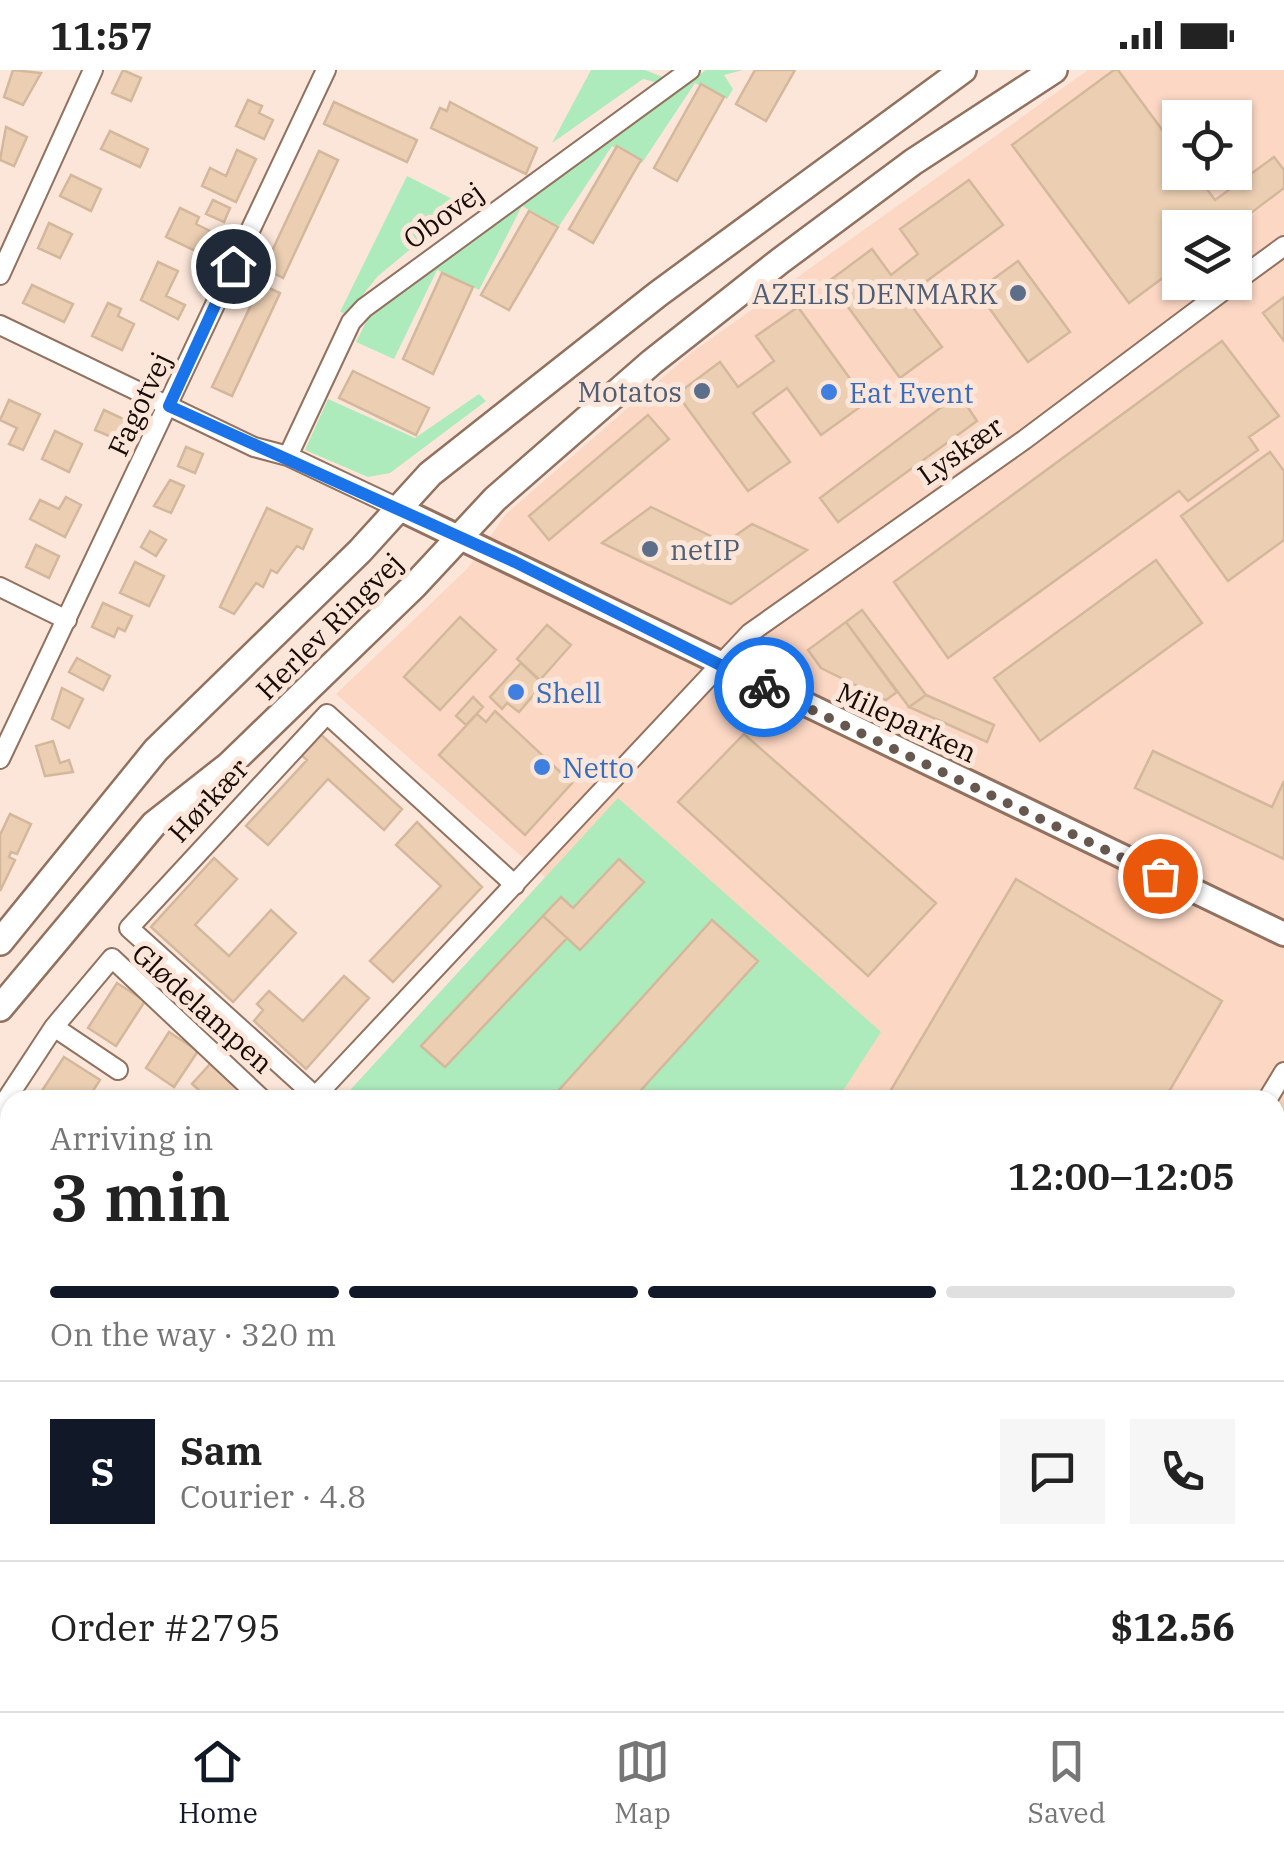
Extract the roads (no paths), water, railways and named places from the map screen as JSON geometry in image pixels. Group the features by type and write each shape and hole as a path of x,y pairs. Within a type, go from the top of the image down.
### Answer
{"main road":[{"name":"Herlev Ringvej","path":"0,942 156,750 430,474 602,337 963,70"},
{"name":"Herlev Ringvej","path":"0,1008 154,824 229,765 495,498 652,362 913,162 1054,70"}],"street":[{"path":"0,275 94,70"},
{"name":"Fagotvej","path":"0,759 326,70"},
{"name":"Obovej","path":"288,456 352,322 364,308 690,70"},
{"name":"Lyskær","path":"1252,270 1284,246"},
{"name":"Lyskær","path":"718,666 778,613 1024,440 1211,300"},
{"path":"0,325 254,446 288,456 398,508"},
{"name":"Mileparken","path":"398,508 718,666 1284,934"},
{"path":"0,588 67,620"},
{"name":"Hørkær","path":"321,1090 718,666"},
{"name":"Hørkær","path":"304,1090 129,928 326,714 515,884"},
{"name":"Glødelampen","path":"12,1090 54,1026 112,958 252,1090"},
{"path":"54,1026 118,1070"}],"place":[{"name":"AZELIS DENMARK","path":"1018,293"},
{"name":"Motatos","path":"702,391"},
{"name":"Eat Event","path":"829,392"},
{"name":"netIP","path":"650,549"},
{"name":"Shell","path":"516,692"},
{"name":"Netto","path":"542,767"}]}
